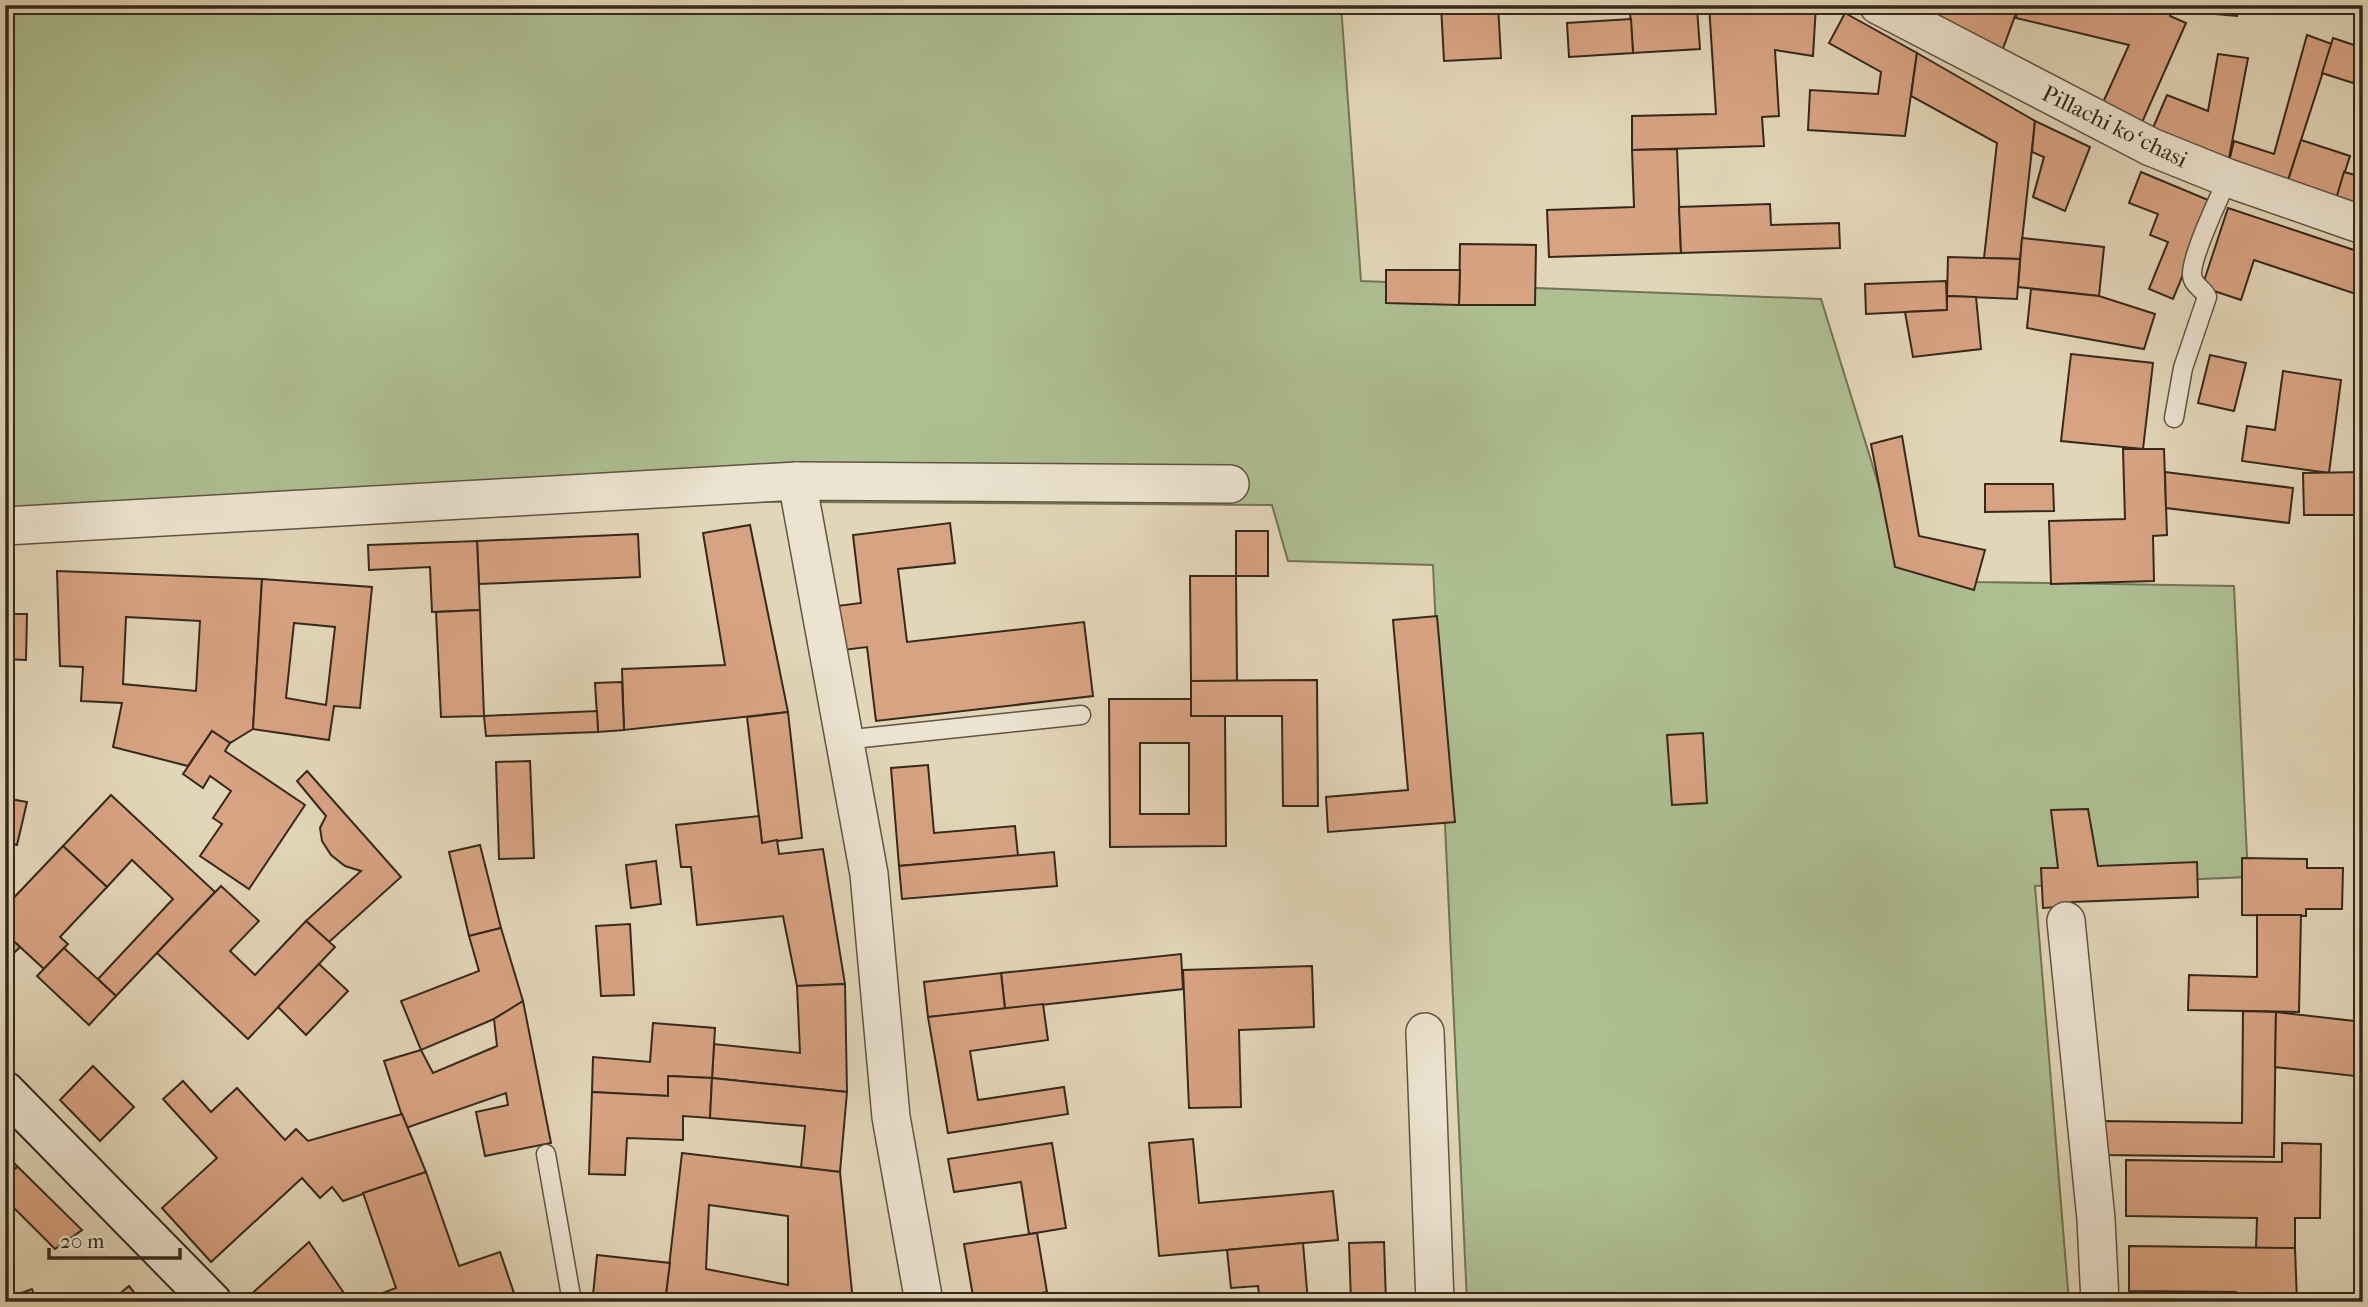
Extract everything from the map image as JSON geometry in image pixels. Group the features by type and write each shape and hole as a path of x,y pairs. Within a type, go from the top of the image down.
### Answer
{"main road":[{"path":"5,1091 212,1302"}],"street":[{"name":"Pillachi koʻchasi","path":"1878,5 2151,147 2228,178 2363,225"},
{"path":"797,481 869,874 891,1117 925,1302"},
{"path":"5,526 797,481 1230,484"},
{"path":"2066,921 2096,1219 2100,1302"},
{"path":"1424,1032 1435,1302"}],"lane":[{"path":"2174,418 2183,368 2207,297 2205,292 2194,284 2192,273 2200,244 2228,178"},
{"path":"843,740 1081,715"},
{"path":"546,1154 572,1302"}],"green space":[{"path":"5,5 1341,5 1361,281 1821,299 1901,557 1978,582 2234,586 2248,877 2035,886 2069,1302 1467,1302 1433,565 1288,561 1272,505 344,499 5,509"}],"building":[{"path":"1441,5 1498,5 1501,58 1444,61"},
{"path":"1709,5 1816,5 1813,56 1775,50 1779,116 1762,117 1764,146 1632,150 1632,116 1716,114"},
{"path":"1892,5 2019,5 1998,62"},
{"path":"2019,5 2173,5 2170,16 2186,23 2136,136 2096,118 2129,45 2016,18"},
{"path":"2204,5 2238,5 2237,16 2204,13"},
{"path":"1697,8 1700,49 1633,53 1630,12"},
{"path":"1845,13 1917,53 1905,136 1808,130 1810,90 1878,94 1881,72 1829,43"},
{"path":"1631,19 1633,53 1569,57 1567,23"},
{"path":"2307,35 2332,44 2284,193 2226,174 2234,141 2274,154"},
{"path":"2333,38 2363,48 2363,78 2356,76 2353,83 2322,73"},
{"path":"1917,53 2035,121 2020,259 1984,258 1997,143 1911,96"},
{"path":"2218,54 2248,58 2226,174 2147,142 2167,95 2208,111"},
{"path":"2035,121 2090,147 2065,211 2033,197 2044,157 2032,152"},
{"path":"2301,140 2350,156 2333,209 2284,193"},
{"path":"1677,149 1681,253 1549,257 1547,210 1634,207 1632,150"},
{"path":"2141,172 2213,202 2173,299 2149,289 2168,242 2150,235 2158,214 2129,203"},
{"path":"2344,172 2363,177 2363,218 2333,209"},
{"path":"1770,204 1771,225 1839,223 1840,248 1681,253 1679,207"},
{"path":"2228,208 2363,253 2363,283 2359,295 2254,260 2241,300 2202,287"},
{"path":"2022,238 2104,247 2099,296 2018,287"},
{"path":"1460,244 1536,245 1535,305 1459,305"},
{"path":"1948,257 2020,259 2017,299 1947,296"},
{"path":"1386,270 1460,270 1459,305 1386,303"},
{"path":"1946,281 1947,310 1866,314 1865,284"},
{"path":"2031,289 2099,296 2155,314 2144,349 2027,328"},
{"path":"1947,296 1976,297 1981,349 1913,357 1905,312 1947,310"},
{"path":"2071,354 2153,363 2143,449 2061,441"},
{"path":"2210,355 2246,363 2234,411 2198,403"},
{"path":"2283,371 2341,380 2329,473 2242,461 2247,426 2275,430"},
{"path":"1902,436 1919,536 1985,550 1974,590 1895,567 1871,444"},
{"path":"2123,449 2164,449 2167,535 2153,536 2154,581 2051,584 2049,521 2125,519"},
{"path":"2165,472 2293,488 2289,523 2166,508"},
{"path":"2363,472 2363,515 2304,515 2303,473"},
{"path":"1985,484 2053,484 2054,511 1985,512"},
{"path":"950,523 955,563 898,569 907,642 1084,622 1093,696 876,721 867,647 835,651 829,607 861,603 853,535"},
{"path":"750,525 788,712 624,730 622,669 725,665 703,533"},
{"path":"1236,531 1268,531 1268,576 1236,576"},
{"path":"638,534 640,577 479,584 477,541"},
{"path":"477,541 480,610 432,612 430,567 369,570 368,545"},
{"path":"57,571 262,579 253,729 230,743 212,731 188,766 113,747 122,703 81,701 83,667 60,666","holes":["126,617 200,621 196,691 123,684"]},
{"path":"1190,576 1236,576 1237,681 1191,681"},
{"path":"262,579 372,587 360,708 334,706 329,740 253,729","holes":["294,623 335,627 326,705 286,698"]},
{"path":"480,610 484,716 441,717 436,612"},
{"path":"5,614 27,614 26,660 5,659"},
{"path":"1437,616 1455,822 1328,832 1326,797 1408,790 1393,620"},
{"path":"1317,680 1318,806 1283,806 1282,716 1191,716 1191,681"},
{"path":"622,682 624,730 598,732 595,683"},
{"path":"1109,699 1191,699 1191,716 1225,716 1226,846 1110,847","holes":["1140,743 1189,743 1189,814 1140,814"]},
{"path":"597,711 598,732 486,736 484,716"},
{"path":"788,712 802,838 762,843 747,717"},
{"path":"212,731 230,743 225,751 305,805 249,889 200,856 222,824 213,818 231,791 210,776 203,788 183,774"},
{"path":"1703,733 1707,803 1672,805 1667,735"},
{"path":"530,761 534,858 499,859 496,762"},
{"path":"928,765 934,833 1015,826 1018,856 899,866 891,768"},
{"path":"307,771 401,877 329,942 306,921 361,871 345,866 331,855 322,841 320,828 326,816 297,781"},
{"path":"111,795 215,892 116,996 98,979 173,899 132,860 107,887 63,846"},
{"path":"5,798 27,802 17,845 5,842"},
{"path":"2088,809 2098,866 2197,862 2198,897 2072,902 2072,906 2043,908 2041,868 2058,868 2051,810"},
{"path":"759,816 762,843 777,840 779,854 823,849 845,984 797,986 783,916 697,925 691,867 681,867 676,825"},
{"path":"480,845 501,928 469,936 449,852"},
{"path":"63,846 107,887 60,937 68,944 44,969 5,933 5,907"},
{"path":"1054,852 1057,886 902,899 899,866"},
{"path":"2242,858 2307,859 2307,868 2343,868 2342,909 2306,909 2306,916 2242,915"},
{"path":"656,861 661,904 631,908 626,865"},
{"path":"221,886 259,921 230,951 255,975 306,921 335,947 248,1039 157,953"},
{"path":"2257,915 2301,915 2299,1012 2188,1010 2189,975 2257,977"},
{"path":"630,924 634,995 601,996 596,926"},
{"path":"501,928 523,1001 494,1019 421,1050 401,1001 479,971 469,936"},
{"path":"5,933 20,947 5,962"},
{"path":"64,948 116,996 89,1025 37,976"},
{"path":"1181,954 1183,989 1005,1009 1001,973"},
{"path":"319,964 348,991 306,1035 278,1007"},
{"path":"1312,966 1314,1027 1239,1030 1241,1107 1189,1108 1183,970"},
{"path":"1001,973 1005,1009 928,1017 924,982"},
{"path":"845,984 847,1092 712,1078 714,1044 800,1053 797,986"},
{"path":"523,1001 551,1143 485,1156 476,1112 508,1105 506,1093 406,1128 384,1061 421,1050 433,1073 497,1046 494,1019"},
{"path":"1043,1004 1048,1040 970,1051 978,1100 1064,1087 1068,1114 948,1133 928,1017"},
{"path":"2243,1011 2276,1012 2274,1157 2101,1155 2101,1121 2242,1123"},
{"path":"2276,1012 2363,1022 2363,1077 2275,1067"},
{"path":"653,1023 715,1028 712,1078 668,1076 668,1096 592,1092 593,1057 650,1062"},
{"path":"93,1066 134,1107 100,1141 60,1100"},
{"path":"668,1076 712,1078 710,1118 683,1116 683,1140 627,1138 625,1175 589,1174 592,1092 668,1096"},
{"path":"712,1078 847,1092 840,1172 801,1168 805,1126 710,1118"},
{"path":"183,1081 211,1112 237,1088 285,1140 296,1129 308,1141 402,1114 426,1172 343,1201 332,1187 320,1198 302,1178 211,1262 162,1208 217,1158 163,1099"},
{"path":"1193,1139 1199,1203 1333,1191 1338,1240 1159,1256 1149,1143"},
{"path":"1052,1143 1066,1228 1029,1234 1021,1182 954,1192 948,1159"},
{"path":"2282,1143 2321,1144 2320,1218 2295,1218 2295,1248 2256,1248 2257,1218 2126,1216 2126,1160 2282,1162"},
{"path":"682,1153 840,1172 853,1302 665,1302","holes":["709,1205 788,1216 788,1285 706,1269"]},
{"path":"5,1154 18,1167 5,1175"},
{"path":"18,1167 82,1230 55,1249 5,1199 5,1175"},
{"path":"426,1172 459,1266 500,1252 517,1302 359,1302 396,1288 363,1193"},
{"path":"1037,1233 1047,1292 974,1302 964,1244"},
{"path":"309,1242 350,1302 310,1302 307,1297 301,1302 251,1302 247,1298"},
{"path":"1384,1242 1386,1302 1351,1302 1349,1243"},
{"path":"1303,1243 1308,1302 1260,1302 1258,1286 1231,1288 1227,1250"},
{"path":"2129,1246 2295,1248 2297,1302 2236,1302 2236,1292 2129,1291"},
{"path":"597,1255 670,1263 665,1302 593,1295"},
{"path":"129,1286 142,1302 110,1302"},
{"path":"32,1289 37,1302 5,1302 5,1299"},
{"path":"1157,1297 1157,1302 1088,1302"}]}
